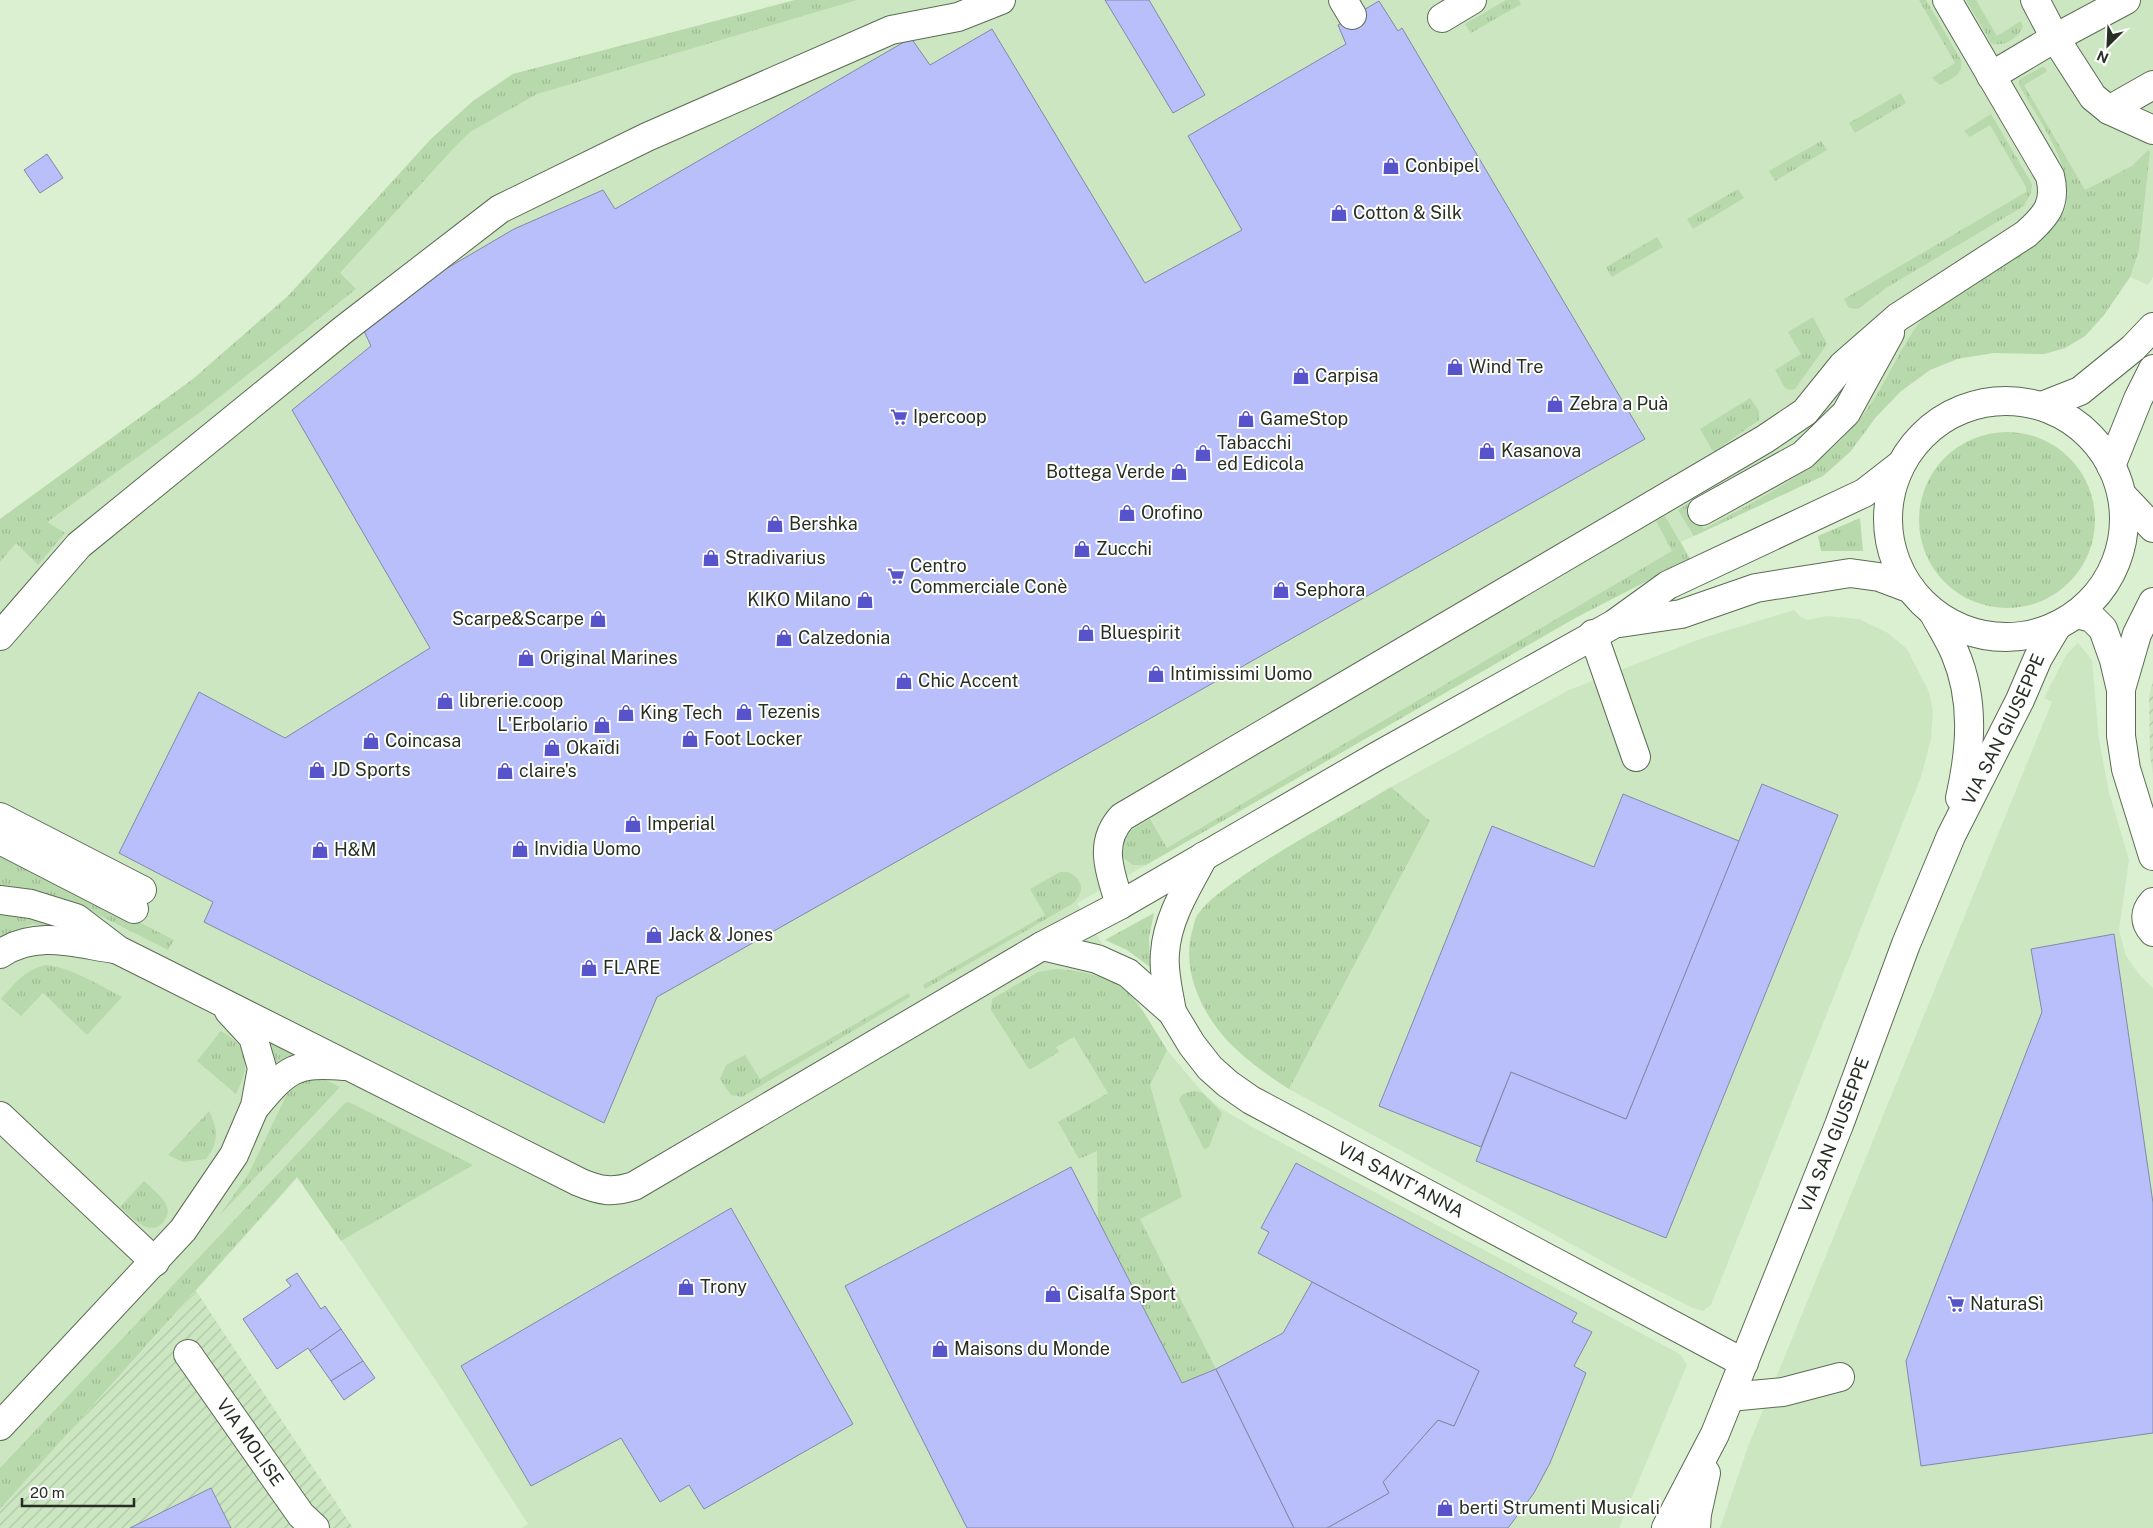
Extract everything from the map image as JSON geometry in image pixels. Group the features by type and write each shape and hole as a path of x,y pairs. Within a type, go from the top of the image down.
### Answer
{"street":[{"path":"0,636 79,545 343,330 500,210 646,136 891,30 958,17 1001,0"},
{"path":"1442,18 1472,0"},
{"path":"1120,905 1106,855 1114,826 1122,817 1765,439 1805,412 1843,365 1898,317 2026,234 2042,219 2051,204 2054,190 2050,176 1947,0"},
{"path":"2035,0 2055,38 2093,97 2110,110 2153,130"},
{"path":"1991,76 2055,38 2126,0"},
{"path":"2110,110 2153,85"},
{"path":"1702,511 1803,455 1846,413 1898,317"},
{"path":"2042,406 2080,392 2132,348 2153,327"},
{"path":"2111,466 2138,399 2153,369"},
{"name":"VIA SAN GIUSEPPE","path":"1666,1528 1715,1434 1839,1125 1906,944 1951,836 2020,700 2038,658 2066,620 2091,602 2105,585 2114,566 2124,527 2122,495 2111,466 2094,440 2070,420 2042,406 2014,401 1988,402 1967,407 1946,416 1924,433 1900,464 1889,499 1888,536 1896,564 1911,589 1932,611 1956,626 1983,635 2010,637 2066,620"},
{"path":"0,900 31,904 76,918 118,950 579,1182 599,1191 617,1191 634,1186 1042,946 1120,905 1603,629 1668,585 1864,493 1900,464"},
{"path":"2122,495 2153,528"},
{"path":"1603,629 1681,614 1756,588 1824,576 1850,573 1879,577 1911,589"},
{"path":"2121,690 2137,634 2153,602"},
{"name":"VIA SAN GIUSEPPE","path":"1932,611 1955,652 1967,691 1970,724 1967,765 1951,836"},
{"path":"2066,620 2092,618 2103,629 2114,660 2121,690 2121,736 2126,769 2153,856"},
{"path":"1603,629 1636,757"},
{"path":"0,817 138,900 0,840"},
{"path":"1172,1012 1164,955 1167,939 1181,899 1204,856"},
{"path":"2153,902 2148,907 2146,919 2147,925 2153,932"},
{"path":"0,954 26,941 44,940 118,950"},
{"path":"1042,946 1080,954 1114,965 1140,983 1172,1012"},
{"path":"0,1426 155,1262 208,1196 234,1155 255,1106 262,1068 259,1051 253,1037 242,1022 214,997"},
{"name":"VIA SANT'ANNA","path":"1172,1012 1192,1045 1210,1068 1228,1084 1251,1100 1744,1363"},
{"path":"255,1106 279,1079 295,1068 316,1064 351,1067"},
{"path":"0,1116 155,1262"},
{"name":"VIA MOLISE","path":"188,1354 301,1515 315,1528"},
{"path":"1730,1397 1783,1392 1840,1377"},
{"name":"VIA SAN GIUSEPPE","path":"1696,1528 1697,1514 1715,1434"}],"shaded area":[{"path":"795,0 2153,0 2153,277 2148,285 2130,277 2104,315 2085,336 2065,348 2044,354 1993,353 1957,359 1930,370 1901,391 1876,417 1850,452 1823,476 1681,542 1690,559 1577,617 1077,903 1167,1050 1203,1093 1219,1107 1252,1127 1680,1354 1687,1365 1619,1528 522,1528 528,1524 435,1379 298,1177 0,1509 0,519 193,379 288,296 431,139 473,101 513,74"},
{"path":"1794,610 1801,617 1808,620 1827,616 1859,619 1888,633 1907,649 1929,692 1933,711 1931,739 1921,777 1711,1305 1703,1311 1693,1308 1635,1279 1289,1089 1430,821 1391,787 1569,690 1703,638"},
{"path":"2078,643 2092,660 2099,740 2109,792 2129,860 2119,930 2126,956 2139,974 2153,988 2153,1528 1720,1528 1749,1444 2052,702 2044,698 2066,655"},
{"path":"2153,681 2153,773 2150,756 2149,697"},
{"path":"196,1291 353,1528 0,1528 0,1509"}],"green space":[{"path":"795,0 857,0 537,94 470,132 340,273 356,289 203,410 47,522 65,533 38,565 16,543 0,562 0,519 193,379 288,296 431,139 473,101 513,74"},
{"path":"1506,0 1519,0 1521,4 1471,33 1465,24"},
{"path":"1919,0 1926,0 1961,60 1959,73 1940,85 1932,78 1955,63"},
{"path":"1966,0 1976,0 1997,36 2021,21 2023,27 2021,31 2005,43 1991,43"},
{"path":"2042,67 2046,68 2046,72 2024,85 2085,190 2132,166 2147,151 2149,150 2150,152 2139,250 2130,277 2104,315 2085,336 2065,348 2044,354 1993,353 1957,359 1930,370 1901,391 1876,417 1850,452 1823,476 1694,536 1678,510 1689,503 1704,529 1771,492 1812,466 1848,432 1865,412 1911,335 1933,307 1961,286 2032,244 2048,232 2059,220 2066,206 2065,175 2053,143 2019,85 2020,79"},
{"path":"1901,93 1906,103 1855,133 1849,123"},
{"path":"1991,114 2032,184 2031,193 2024,206 1886,288 1858,309 1849,308 1844,299 2026,192 2026,187 1990,125 1970,137 1964,131"},
{"path":"1821,141 1827,150 1775,181 1769,171"},
{"path":"1738,189 1744,198 1693,229 1687,219"},
{"path":"1657,237 1663,247 1612,277 1606,267"},
{"path":"1813,317 1827,344 1795,389 1790,390 1785,388 1775,370 1801,354 1788,332"},
{"path":"1750,398 1759,411 1759,420 1715,451 1712,450 1700,429"},
{"path":"2007,432 2041,439 2063,452 2075,464 2088,486 2095,520 2088,554 2075,576 2063,588 2041,601 2007,608 1973,601 1951,588 1939,576 1926,554 1919,520 1926,486 1939,464 1951,452 1973,439"},
{"path":"1665,516 1690,559 1577,617 1146,865 1133,865 1122,857 1121,849 1125,838 1133,830 1150,819 1167,848 1672,551 1656,521"},
{"path":"1860,518 1863,551 1821,551 1818,536"},
{"path":"1391,787 1430,821 1289,1089 1262,1071 1237,1050 1225,1038 1205,1010 1192,978 1189,962 1195,919 1212,899 1241,877 1296,842"},
{"path":"0,851 174,940 168,950 91,911 48,896 0,888"},
{"path":"1060,872 1068,872 1080,882 1081,891 1072,904 925,989 923,985 1045,915 1030,889"},
{"path":"0,912 33,917 59,925 58,929 32,924 0,937"},
{"path":"1154,913 1149,938 1150,967 1127,950 1105,940"},
{"path":"46,965 76,973 122,997 87,1035 43,993 21,1016 1,999 26,974"},
{"path":"1057,969 1100,977 1126,991 1145,1014 1167,1050 1150,1085 1182,1197 1140,1219 1216,1369 1182,1383 1098,1219 1097,1151 1079,1159 1058,1122 1108,1093 1074,1037 1056,1047 1059,1052 1031,1069 1028,1068 991,1010 992,999 1038,972"},
{"path":"909,993 910,997 742,1097 731,1095 720,1079 726,1065 745,1055 760,1079"},
{"path":"262,1024 315,1049 273,1069"},
{"path":"221,1031 238,1044 245,1058 244,1074 236,1094 197,1061"},
{"path":"314,1078 324,1079 340,1087 219,1216 248,1175 288,1092 305,1080"},
{"path":"1195,1091 1203,1093 1222,1113 1209,1147 1204,1149 1179,1100 1184,1094"},
{"path":"349,1102 473,1165 341,1241 297,1177 0,1509 0,1468 345,1103"},
{"path":"209,1111 216,1136 213,1147 206,1159 183,1162 168,1155"},
{"path":"144,1181 160,1196 168,1209 164,1221 159,1226 153,1228 141,1225 120,1207"}],"building":[{"path":"1105,0 1149,0 1205,95 1173,113"},
{"name":"Centro Commerciale Conè","path":"1379,1 1398,31 1402,28 1645,439 657,997 604,1123 204,922 213,902 119,853 199,692 285,738 430,648 292,410 371,346 359,320 514,229 603,190 615,209 911,38 930,65 992,29 1145,283 1242,230 1188,136 1346,44 1338,25"},
{"path":"47,154 63,178 40,193 24,170"},
{"path":"1762,784 1838,815 1666,1238 1476,1161 1511,1072 1626,1119"},
{"path":"1623,794 1739,841 1626,1119 1511,1072 1481,1147 1379,1106 1492,826 1594,867"},
{"path":"2114,934 2153,1203 2153,1433 1921,1466 1906,1361 2042,1012 2031,949"},
{"path":"1296,1163 1577,1313 1572,1322 1592,1332 1574,1366 1586,1373 1550,1463 1534,1493 1508,1528 1327,1528 1389,1493 1383,1482 1438,1420 1454,1426 1479,1371 1258,1253 1269,1232 1261,1228"},
{"path":"1071,1167 1182,1383 1216,1369 1294,1528 967,1528 845,1286"},
{"name":"Trony","path":"731,1208 853,1424 704,1509 689,1485 660,1502 621,1438 531,1486 461,1366"},
{"path":"297,1273 321,1309 325,1306 341,1329 310,1351 308,1348 277,1369 243,1319 291,1286 286,1280"},
{"path":"1312,1282 1479,1371 1454,1426 1438,1420 1383,1482 1389,1493 1327,1528 1294,1528 1216,1369 1283,1333"},
{"path":"341,1329 363,1361 331,1381 310,1351"},
{"path":"363,1361 375,1378 344,1400 331,1381"},
{"path":"211,1488 231,1528 130,1528"}],"place":[{"name":"Conbipel","path":"1391,166"},
{"name":"Cotton & Silk","path":"1339,213"},
{"name":"Wind Tre","path":"1455,367"},
{"name":"Carpisa","path":"1301,376"},
{"name":"Zebra a Puà","path":"1555,404"},
{"name":"Ipercoop","path":"899,417"},
{"name":"GameStop","path":"1246,419"},
{"name":"Kasanova","path":"1487,451"},
{"name":"Tabacchi ed Edicola","path":"1203,453"},
{"name":"Bottega Verde","path":"1179,472"},
{"name":"Orofino","path":"1127,513"},
{"name":"Bershka","path":"775,524"},
{"name":"Zucchi","path":"1082,549"},
{"name":"Stradivarius","path":"711,558"},
{"name":"Centro Commerciale Conè","path":"896,576"},
{"name":"Sephora","path":"1281,590"},
{"name":"KIKO Milano","path":"865,600"},
{"name":"Scarpe&Scarpe","path":"598,619"},
{"name":"Bluespirit","path":"1086,633"},
{"name":"Calzedonia","path":"784,638"},
{"name":"Original Marines","path":"526,658"},
{"name":"Intimissimi Uomo","path":"1156,674"},
{"name":"Chic Accent","path":"904,681"},
{"name":"librerie.coop","path":"445,701"},
{"name":"Tezenis","path":"744,712"},
{"name":"King Tech","path":"626,713"},
{"name":"L'Erbolario","path":"602,725"},
{"name":"Foot Locker","path":"690,739"},
{"name":"Coincasa","path":"371,741"},
{"name":"Okaïdi","path":"552,748"},
{"name":"JD Sports","path":"317,770"},
{"name":"claire's","path":"505,771"},
{"name":"Imperial","path":"633,824"},
{"name":"Invidia Uomo","path":"520,849"},
{"name":"H&M","path":"320,850"},
{"name":"Jack & Jones","path":"654,935"},
{"name":"FLARE","path":"589,968"},
{"name":"Trony","path":"686,1287"},
{"name":"Cisalfa Sport","path":"1053,1294"},
{"name":"NaturaSì","path":"1956,1304"},
{"name":"Maisons du Monde","path":"940,1349"},
{"name":"berti Strumenti Musicali","path":"1445,1508"}]}
